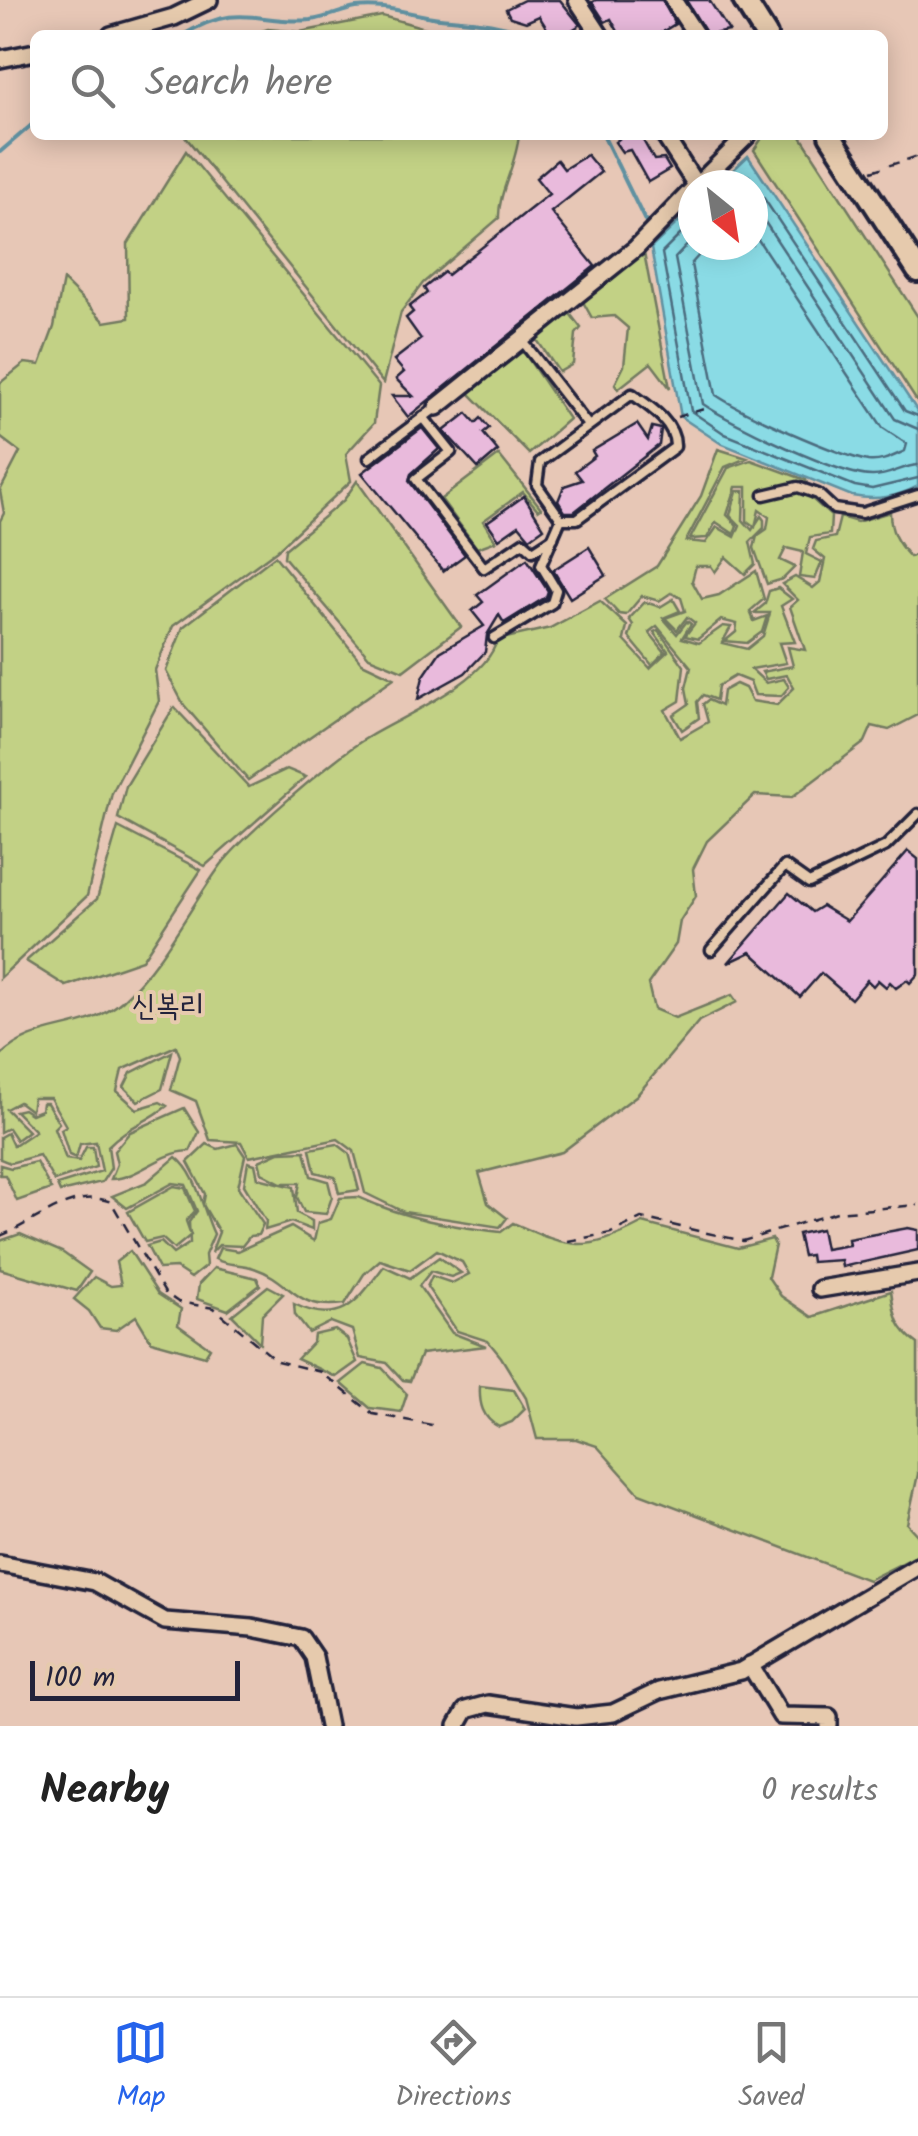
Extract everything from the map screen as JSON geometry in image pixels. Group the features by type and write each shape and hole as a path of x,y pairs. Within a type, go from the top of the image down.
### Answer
{"street":[{"path":"128,30 174,17 209,0"},
{"path":"577,0 597,30"},
{"path":"674,0 693,30"},
{"path":"744,0 763,30"},
{"path":"0,59 30,53"},
{"path":"667,140 685,170"},
{"path":"712,170 743,140"},
{"path":"833,140 918,271"},
{"path":"438,406 636,248 678,205"},
{"path":"820,1288 918,1272"},
{"path":"0,1564 95,1582 165,1621 252,1628 301,1638 314,1657 328,1726"},
{"path":"457,1726 466,1710 488,1704 596,1717 634,1706 659,1691 716,1679 750,1666 918,1566"},
{"path":"750,1666 781,1716 829,1718 829,1726"}],"lane":[{"path":"520,340 587,424"},
{"path":"632,394 656,412 675,437 674,447 577,519 561,519 536,484 540,462 632,394"},
{"path":"369,458 438,406"},
{"path":"423,417 451,452 416,479 484,568 523,542 533,551 552,538"},
{"path":"764,495 798,486 818,494 834,509 862,513 918,496"},
{"path":"494,638 552,603 556,590 541,566 561,519"},
{"path":"711,950 786,866 809,883 886,846 918,814"}],"path":[{"path":"858,176 918,156"},
{"path":"677,418 704,409"},
{"path":"0,1236 69,1202 100,1198 111,1202 165,1292 178,1302 214,1308 276,1361 321,1372 373,1414 432,1425"},
{"path":"568,1241 610,1233 641,1218 743,1240 836,1212 918,1205"}],"green space":[{"path":"382,16 427,30 310,30"},
{"path":"188,140 518,140 499,218 423,283 401,312 383,383"},
{"path":"761,140 803,140 918,317 918,403 768,170 754,150"},
{"path":"186,151 379,386 374,423 346,454 351,481 277,550 173,626 155,670 159,701 112,793 87,896 0,978 0,521 4,513 0,491 20,452 0,437 0,383 25,363 40,365 54,327 63,280 105,322 129,318 128,244"},
{"path":"644,253 670,388 651,363 618,389 615,384 624,366 628,328 614,316 592,318 582,300"},
{"path":"568,311 581,328 576,334 573,364 559,372 535,337"},
{"path":"518,350 525,354 569,419 529,454 465,389"},
{"path":"718,449 747,458 725,467 686,541 706,543 717,527 735,537 740,525 730,515 737,491 744,491 743,520 752,530 761,516 764,520 764,528 750,542 755,564 745,574 726,557 715,572 711,566 696,566 692,581 702,599 719,595 756,571 764,599 750,611 754,621 767,616 762,632 747,643 725,641 736,632 737,624 721,620 698,639 685,636 695,623 687,617 677,630 665,618 685,611 681,598 671,593 659,601 642,596 626,615 619,614 605,599 657,566 701,496"},
{"path":"499,455 541,508 538,510 523,492 483,521 496,541 477,548 441,499"},
{"path":"751,460 806,480 810,497 831,516 830,534 810,537 806,554 822,562 815,579 799,577 803,552 786,548 780,560 795,567 783,579 767,584 754,548 757,536 767,529 769,517 759,510 755,527 747,521 747,487 736,487 727,515 737,525 734,534 716,522 707,538 690,539 728,468"},
{"path":"357,481 461,627 403,671 369,657 284,557 285,549 344,500"},
{"path":"890,512 898,542 910,557 918,554 918,715 889,730 872,726 865,742 792,797 755,795 707,841 693,869 696,896 680,921 676,944 648,984 654,1009 675,1018 732,995 737,1002 699,1021 637,1095 562,1152 479,1173 488,1203 507,1218 500,1227 404,1212 365,1193 354,1151 338,1139 249,1157 241,1142 210,1140 196,1101 171,1090 180,1056 176,1046 122,1070 117,1091 137,1109 160,1102 167,1106 108,1146 111,1168 102,1182 60,1192 57,1185 102,1171 96,1142 80,1144 76,1158 69,1155 61,1129 66,1126 50,1098 33,1098 31,1111 19,1102 6,1109 28,1131 16,1140 8,1128 0,1132 0,1056 29,1037 92,1019 122,1001 163,953 221,865 248,836 351,749 459,685 489,656 497,640 550,628 600,601 627,626 624,640 650,668 668,651 654,632 658,630 684,666 680,701 665,710 680,738 708,722 703,704 708,700 721,706 723,691 736,684 745,688 752,701 777,705 794,688 787,675 766,679 762,672 793,666 788,647 805,650 790,607 798,600 782,584 795,577 813,588 820,582 825,559 813,549 816,541 835,537 840,517 857,522"},
{"path":"275,556 362,663 394,678 248,780 184,705 166,671 183,627"},
{"path":"778,588 792,599 781,606 795,642 779,643 786,663 751,669 766,683 784,679 789,687 781,696 755,695 750,682 735,676 718,686 716,700 703,695 697,702 699,718 682,730 673,715 689,704 686,688 691,667 657,626 649,632 665,652 652,665 629,637 633,625 629,619 645,602 660,607 673,599 680,611 663,618 677,634 687,621 691,624 682,638 699,643 723,626 731,627 722,643 747,649 763,636 770,613 754,613 765,604 769,591"},
{"path":"174,707 249,787 287,769 306,777 205,866 118,818 126,786"},
{"path":"118,827 201,870 142,960 66,986 26,961 97,899"},
{"path":"172,1052 162,1089 138,1101 124,1087 131,1073"},
{"path":"42,1103 47,1103 59,1123 54,1128 66,1159 79,1161 86,1147 93,1147 96,1167 54,1181 39,1155 10,1163 0,1159 0,1137 7,1133 13,1146 35,1131 15,1111 23,1109 31,1114 41,1110"},
{"path":"184,1108 199,1132 190,1151 111,1179 117,1164 114,1151 130,1132"},
{"path":"207,1144 218,1149 237,1144 245,1156 238,1187 263,1224 258,1235 250,1236 242,1246 219,1245 211,1253 219,1232 203,1205 205,1194 188,1162"},
{"path":"337,1144 349,1153 359,1190 339,1193 335,1177 315,1172 310,1149"},
{"path":"305,1151 311,1176 328,1181 332,1197 326,1214 304,1212 297,1197 300,1183 281,1183 262,1173 259,1161 279,1152"},
{"path":"176,1157 195,1182 214,1234 205,1255 206,1266 191,1278 176,1268 159,1269 147,1246 161,1242 173,1254 190,1243 189,1222 197,1211 186,1185 173,1183 127,1208 112,1196 147,1182"},
{"path":"36,1162 51,1189 17,1201 5,1175 0,1175 0,1165 11,1168"},
{"path":"248,1162 255,1164 258,1178 294,1187 297,1213 312,1221 312,1230 291,1222 265,1230 266,1221 244,1185"},
{"path":"174,1186 185,1188 195,1211 186,1221 191,1235 174,1249 162,1238 145,1242 128,1212"},
{"path":"358,1197 428,1220 501,1232 513,1223 549,1238 577,1244 606,1240 643,1223 738,1248 772,1239 775,1245 768,1277 781,1296 812,1317 891,1291 898,1321 918,1344 918,1474 907,1524 918,1536 918,1555 868,1580 639,1493 597,1446 576,1439 537,1439 526,1398 501,1357 488,1341 457,1331 427,1287 432,1276 452,1283 469,1274 462,1262 437,1250 410,1270 380,1260 364,1274 345,1304 328,1305 303,1299 254,1268 215,1259 220,1248 238,1251 291,1227 314,1241 318,1223 331,1219 340,1198"},
{"path":"20,1234 62,1252 90,1272 77,1291 0,1269 0,1241"},
{"path":"130,1251 158,1294 181,1309 178,1325 210,1348 205,1356 151,1341 136,1316 116,1330 100,1328 89,1311 74,1299 94,1277 111,1286 121,1285 116,1262"},
{"path":"439,1257 461,1273 451,1277 431,1271 419,1286 452,1333 486,1346 421,1354 410,1381 403,1380 387,1363 360,1358 352,1330 331,1322 309,1333 295,1315 294,1304 324,1313 336,1312 356,1300 384,1266 410,1278"},
{"path":"214,1268 257,1278 260,1285 228,1310 197,1299 199,1284"},
{"path":"268,1286 283,1294 262,1315 260,1343 232,1315"},
{"path":"335,1330 347,1339 357,1362 336,1377 297,1359 313,1342 314,1335"},
{"path":"365,1364 382,1368 407,1394 401,1412 370,1408 341,1383"},
{"path":"480,1386 514,1390 525,1409 512,1422 499,1427 483,1410"}],"water":[{"path":"748,156 757,170 733,170"},
{"path":"768,186 918,412 918,486 886,497 852,496 720,443 681,417 651,248 678,222 678,260 768,260"}],"building":[{"path":"524,0 560,0 580,25 572,30 548,30 539,16 526,22 510,17 506,9"},
{"path":"662,0 675,24 665,30 617,30 611,19 605,22 592,2"},
{"path":"686,0 709,0 728,30 704,30"},
{"path":"643,140 654,160 664,159 670,169 648,182 630,150 622,152 615,142"},
{"path":"587,155 601,172 551,212 595,266 408,417 392,396 413,396 396,379 404,372 394,360 421,339 406,318 413,312 409,307 427,293 424,288 444,272 447,275 549,194 536,178 557,160 564,169"},
{"path":"467,413 476,423 481,418 489,428 483,433 498,451 478,468 444,431"},
{"path":"637,424 648,440 652,427 661,429 659,445 574,512 565,512 558,501 564,486 582,480 575,471 595,456 592,451"},
{"path":"422,428 439,449 411,474 409,481 465,555 443,571 362,473"},
{"path":"524,496 544,528 530,538 519,525 499,539 487,522"},
{"path":"589,547 606,575 570,598 553,570"},
{"path":"527,559 548,591 546,597 504,623 499,615 487,635 485,652 465,673 418,699 423,677 440,652 484,626 472,611 483,602 477,595"},
{"path":"908,851 918,859 918,974 910,983 907,980 896,988 890,982 886,987 878,980 873,986 867,980 851,999 821,973 800,997 751,952 728,963 789,893 812,912 822,906 847,921"},
{"path":"908,1228 918,1230 918,1250 842,1267 841,1260 811,1262 810,1255 803,1256 798,1234 821,1229 825,1249 849,1245 848,1239"}],"waterway":[{"path":"193,30 235,16 311,20 367,7 516,30"},
{"path":"0,152 30,126"},
{"path":"605,140 649,229"}],"district":[{"name":"신복리","path":"168,1007"}]}
